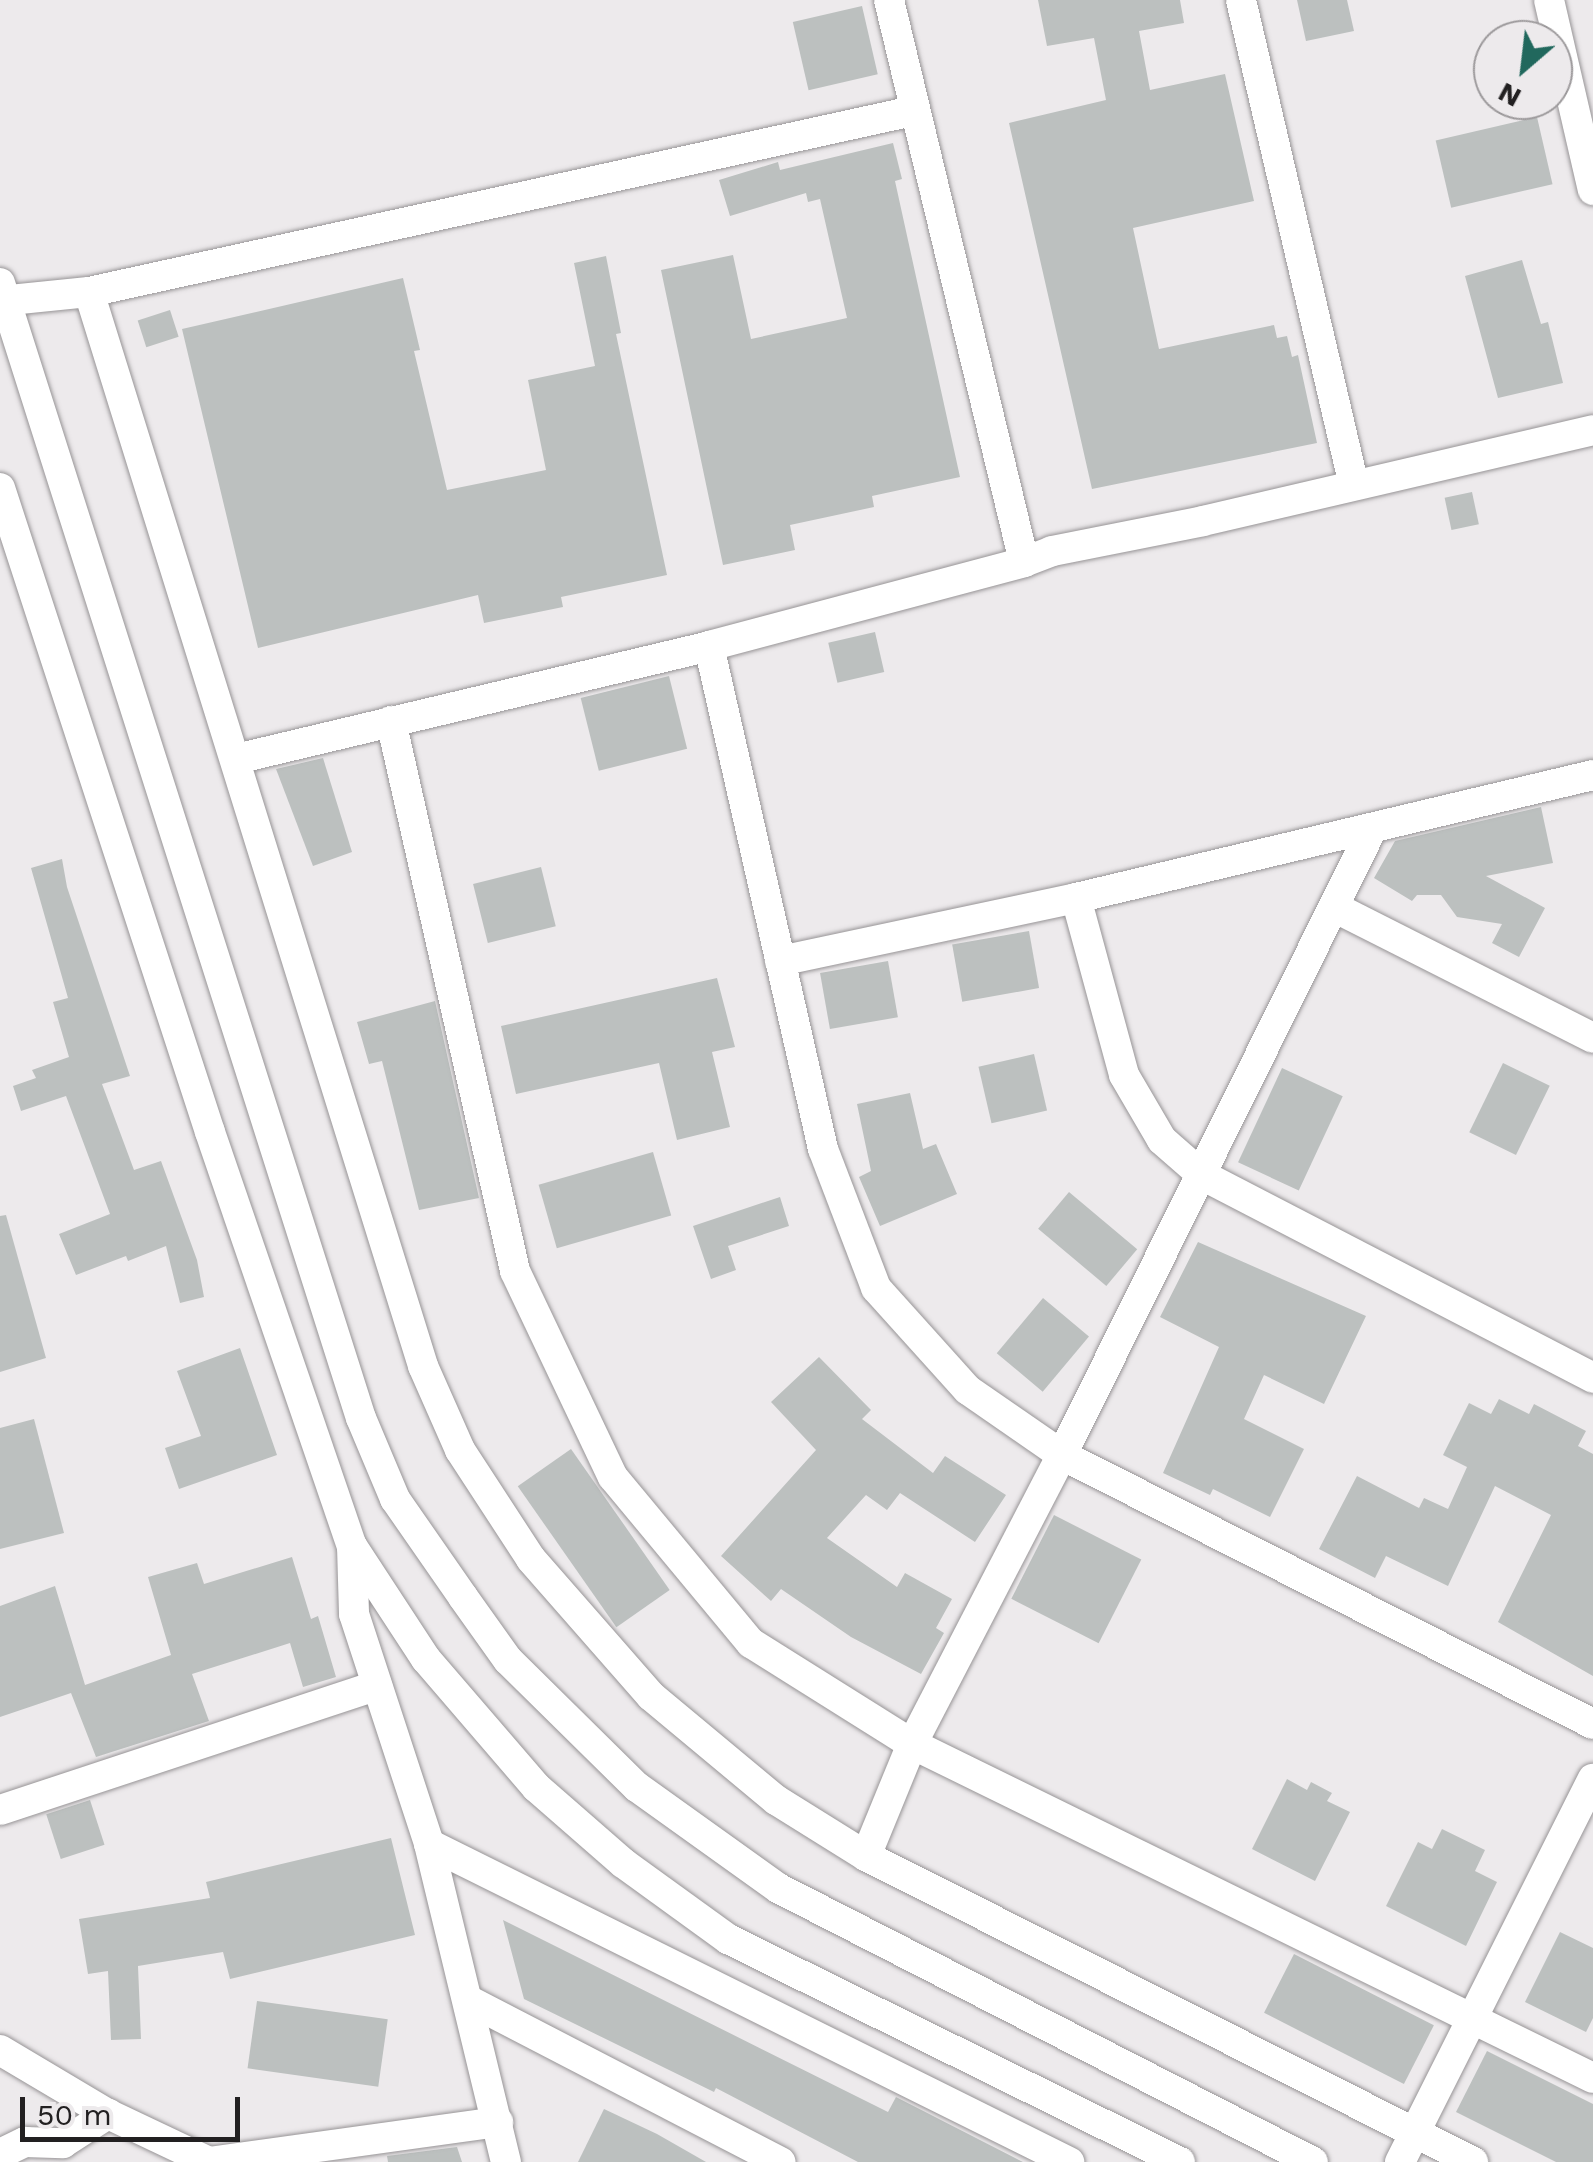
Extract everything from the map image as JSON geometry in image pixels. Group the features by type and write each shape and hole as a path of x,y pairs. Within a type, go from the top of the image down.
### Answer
{"street":[{"path":"889,0 1024,562"},
{"path":"1241,0 1354,486"},
{"path":"1549,0 1593,190"},
{"path":"913,111 89,292 2,294 361,1418 395,1499 463,1597 508,1660 637,1787 778,1888 1313,2162"},
{"path":"89,292 423,1366 460,1450 532,1560 586,1627 651,1696 776,1800 866,1856 1407,2148 1474,2162"},
{"path":"236,759 709,646 1024,562 1052,551 1593,430"},
{"path":"0,488 210,1132 352,1546 426,1659 536,1786 623,1862 728,1939 1180,2162"},
{"path":"709,646 823,1149 876,1288 968,1390 1062,1454 1593,1724"},
{"path":"392,722 516,1271 613,1477 751,1643 912,1744 1593,2078"},
{"path":"780,962 1076,898 1593,775"},
{"path":"866,1856 912,1744 1062,1454 1372,829"},
{"path":"1076,898 1124,1076 1162,1140 1202,1175 1593,1378"},
{"path":"1334,907 1593,1038"},
{"path":"352,1546 354,1614 429,1844 506,2162"},
{"path":"0,1810 377,1685"},
{"path":"1407,2148 1593,1780"},
{"path":"429,1844 1069,2162"},
{"path":"468,2000 780,2162"},
{"path":"0,2050 108,2114 209,2162 498,2122"},
{"path":"0,2154 25,2142 63,2144 108,2114"}],"building":[{"path":"1038,0 1180,0 1184,23 1139,31 1150,90 1225,74 1254,201 1133,228 1159,349 1274,325 1277,338 1287,336 1292,357 1298,355 1317,443 1092,489 1009,123 1106,100 1094,38 1047,46"},
{"path":"1297,0 1347,0 1354,31 1306,41"},
{"path":"862,6 878,74 809,90 793,22"},
{"path":"1538,120 1553,184 1451,208 1436,140"},
{"path":"893,143 902,179 895,181 960,477 872,496 874,507 790,525 795,550 723,565 661,270 733,255 751,339 847,318 820,199 808,202 806,193 730,216 719,180 778,162 780,170"},
{"path":"606,256 621,333 616,334 667,575 561,597 563,607 484,623 478,595 258,648 182,329 403,278 420,350 414,351 447,490 546,470 528,380 595,366 574,263"},
{"path":"1522,260 1541,324 1548,322 1563,383 1498,398 1465,276"},
{"path":"170,310 179,337 146,347 138,321"},
{"path":"1472,492 1479,524 1451,530 1445,498"},
{"path":"875,632 884,672 837,683 828,643"},
{"path":"669,676 687,749 599,771 581,698"},
{"path":"323,758 352,852 313,866 276,769"},
{"path":"1541,807 1553,863 1486,876 1545,908 1519,957 1492,943 1502,924 1457,917 1441,895 1417,895 1412,901 1374,878 1395,841"},
{"path":"62,859 67,887 130,1076 102,1084 134,1170 161,1161 197,1260 204,1297 180,1303 166,1246 76,1275 59,1234 110,1214 66,1096 21,1111 13,1086 36,1078 32,1070 69,1057 53,1002 68,998 31,868"},
{"path":"541,867 556,926 488,943 473,884"},
{"path":"1029,931 1039,988 962,1002 952,945"},
{"path":"888,961 898,1017 830,1029 820,973"},
{"path":"717,978 735,1047 712,1052 730,1127 677,1140 659,1063 516,1094 501,1026"},
{"path":"435,1001 479,1198 419,1210 382,1061 369,1064 357,1022"},
{"path":"1034,1054 1047,1111 992,1123 978,1067"},
{"path":"1503,1063 1550,1086 1516,1155 1469,1132"},
{"path":"1282,1068 1343,1096 1299,1191 1238,1162"},
{"path":"910,1093 923,1149 936,1144 957,1194 880,1226 859,1177 871,1171 857,1104"},
{"path":"653,1152 671,1215 557,1248 539,1185"},
{"path":"1069,1192 1137,1249 1106,1286 1038,1229"},
{"path":"780,1197 789,1226 728,1246 736,1270 711,1279 693,1226"},
{"path":"6,1215 46,1358 0,1372 0,1216"},
{"path":"1198,1242 1366,1316 1324,1404 1264,1375 1244,1419 1304,1449 1270,1517 1213,1489 1210,1495 1163,1473 1219,1347 1160,1317"},
{"path":"1043,1298 1089,1337 1043,1392 997,1353"},
{"path":"240,1348 277,1455 179,1489 165,1448 201,1436 177,1371"},
{"path":"819,1357 871,1410 862,1419 933,1473 945,1456 1006,1495 975,1542 900,1493 887,1510 866,1495 827,1538 897,1587 905,1573 952,1599 936,1628 944,1633 921,1674 851,1637 781,1589 771,1601 721,1556 816,1450 771,1402"},
{"path":"1499,1399 1529,1414 1534,1404 1586,1431 1578,1446 1593,1454 1593,1676 1498,1622 1551,1515 1495,1486 1448,1586 1386,1556 1375,1578 1319,1549 1357,1476 1419,1508 1424,1498 1448,1509 1467,1467 1443,1455 1469,1403 1491,1414"},
{"path":"34,1419 64,1533 0,1549 0,1428"},
{"path":"571,1449 670,1590 616,1627 518,1486"},
{"path":"1054,1515 1141,1559 1099,1643 1011,1599"},
{"path":"292,1557 311,1619 318,1616 336,1677 303,1687 290,1643 192,1674 209,1721 96,1757 71,1693 0,1717 0,1606 55,1586 85,1685 171,1655 148,1577 197,1563 204,1584"},
{"path":"1287,1779 1307,1790 1311,1782 1332,1793 1327,1801 1350,1812 1315,1881 1252,1849"},
{"path":"90,1800 105,1845 61,1859 46,1814"},
{"path":"1442,1829 1485,1850 1475,1871 1497,1882 1466,1946 1386,1906 1418,1842 1432,1849"},
{"path":"391,1838 415,1935 230,1979 223,1952 138,1966 141,2039 111,2040 108,1971 88,1974 79,1919 210,1898 206,1882"},
{"path":"503,1920 888,2112 896,2097 1023,2162 858,2162 716,2088 714,2092 524,1999"},
{"path":"1560,1932 1593,1948 1593,2018 1586,2032 1525,2002"},
{"path":"1294,1954 1434,2025 1404,2084 1264,2013"},
{"path":"257,2001 388,2019 378,2087 248,2068"},
{"path":"1487,2051 1593,2104 1593,2162 1556,2162 1456,2112"},
{"path":"604,2109 657,2134 706,2162 578,2162"},
{"path":"457,2147 462,2162 388,2162 387,2156"}]}
